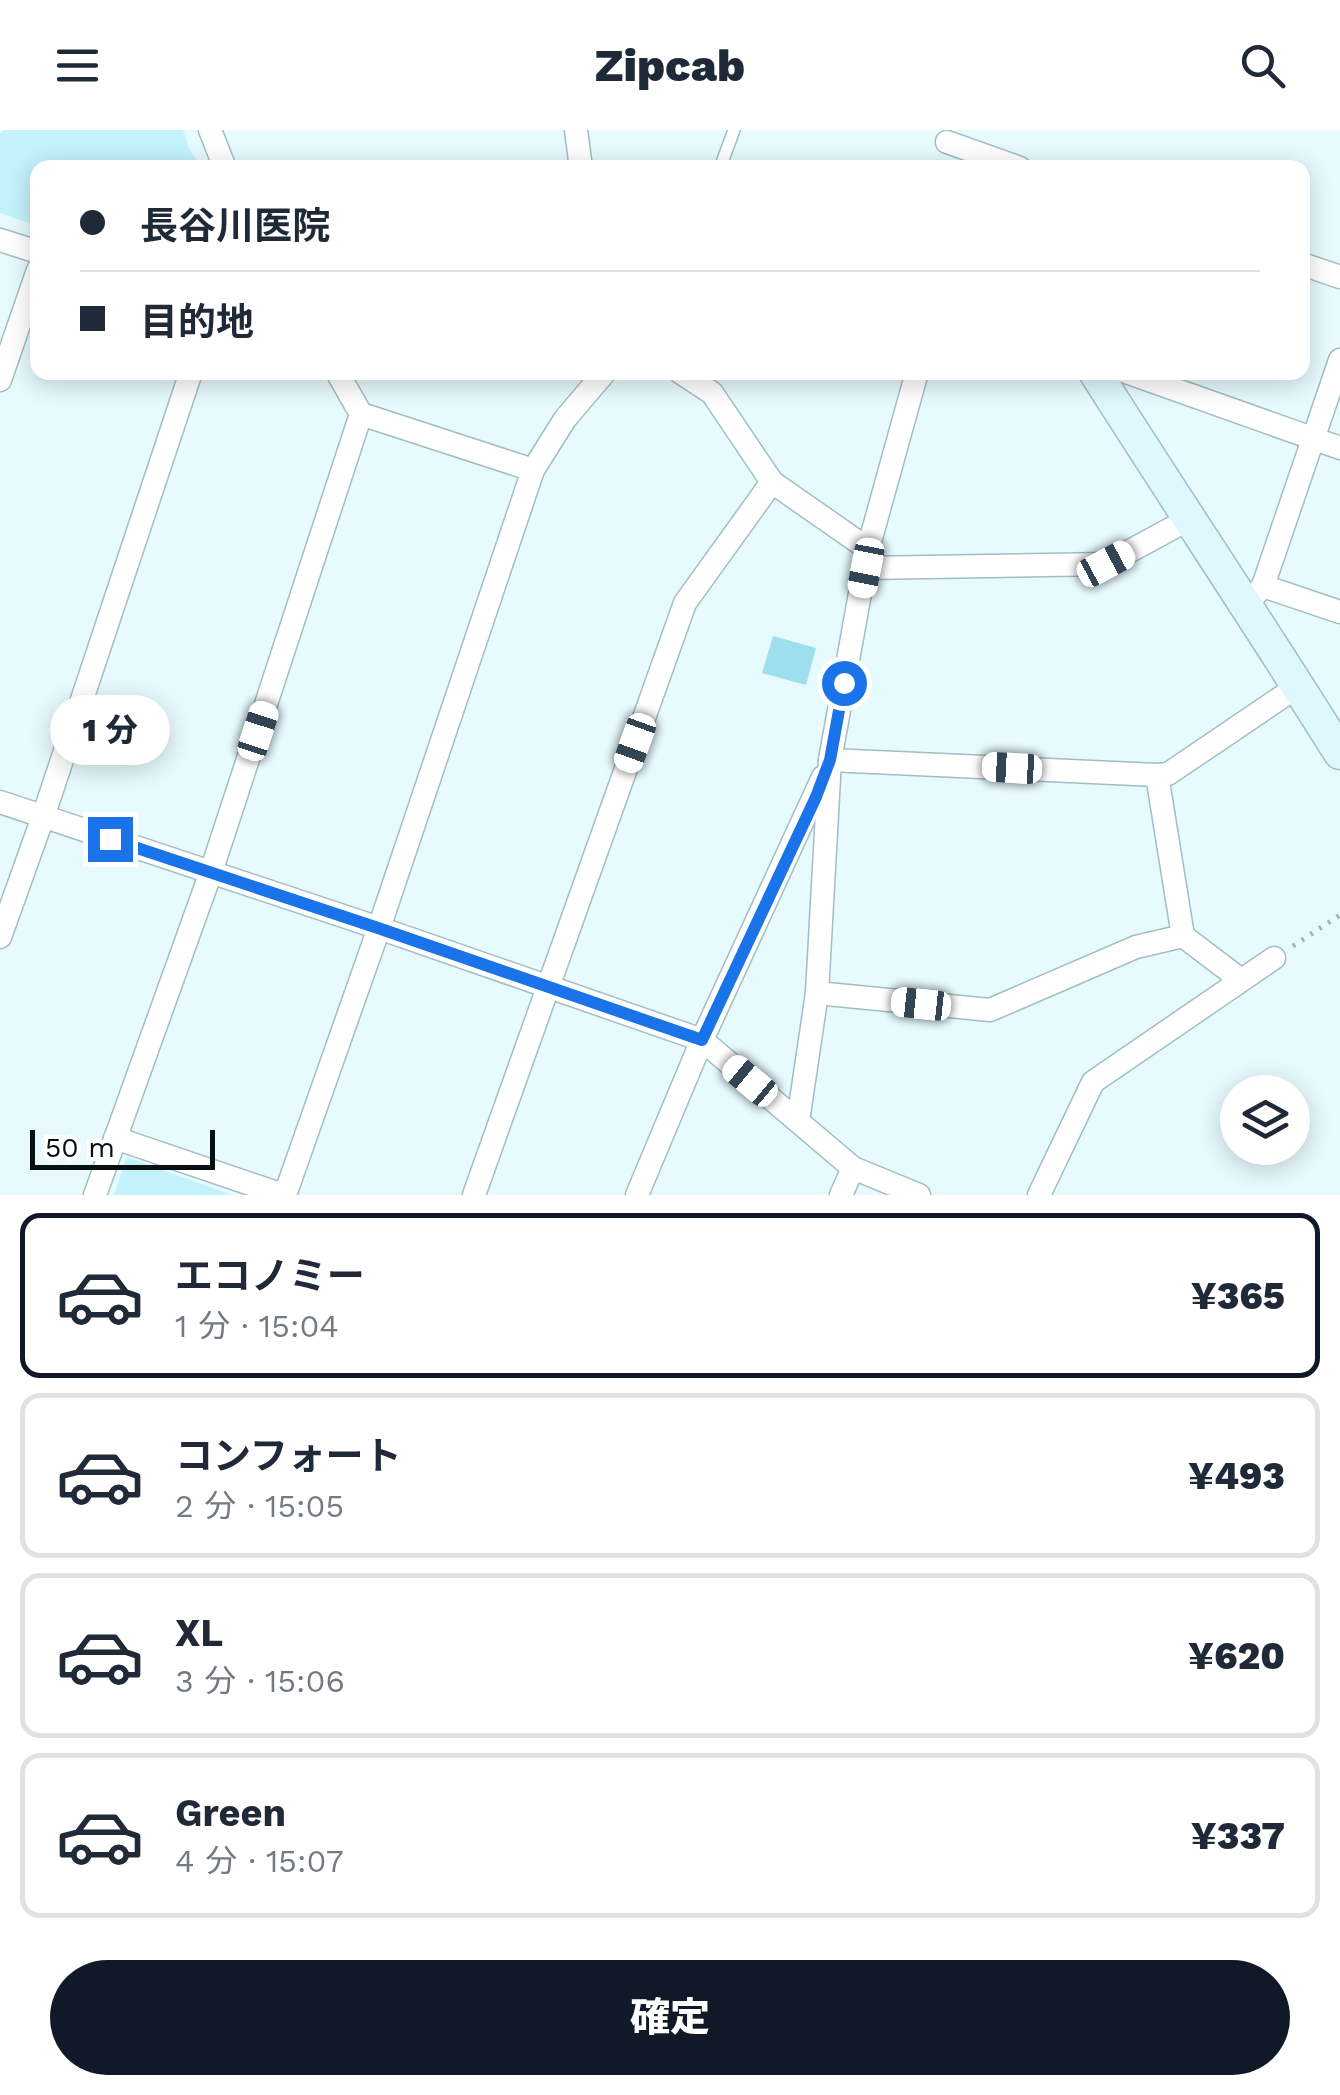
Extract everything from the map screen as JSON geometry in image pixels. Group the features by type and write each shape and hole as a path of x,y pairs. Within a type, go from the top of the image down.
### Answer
{"street":[{"path":"210,130 221,160"},
{"path":"576,130 580,160"},
{"path":"943,136 957,160"},
{"path":"943,136 1001,160"},
{"path":"0,240 30,249"},
{"path":"1310,267 1340,277"},
{"path":"0,380 30,293"},
{"path":"1255,595 1340,360"},
{"path":"0,938 187,380"},
{"path":"342,380 362,414 533,470"},
{"path":"115,1138 284,1195 533,470 598,380"},
{"path":"692,380 712,393 772,482 867,559 1106,564 1189,519"},
{"path":"798,1121 818,993 830,760 867,559 915,380"},
{"path":"1100,380 1189,519 1255,595 1298,686 1340,753"},
{"path":"1148,380 1340,448"},
{"path":"95,1195 211,872 362,414"},
{"path":"474,1195 685,602 772,482"},
{"path":"1255,595 1340,612"},
{"path":"830,760 1157,776 1168,774 1298,686"},
{"path":"637,1195 702,1040 830,760"},
{"path":"1157,776 1184,936 1242,980"},
{"path":"0,802 702,1040 853,1168 919,1195"},
{"path":"818,993 990,1010 1136,947 1184,936"},
{"path":"1039,1195 1093,1082 1274,958"},
{"path":"841,1195 853,1168"}],"lane":[{"path":"723,160 734,130"}],"path":[{"path":"1274,958 1340,915"}],"shaded area":[{"path":"183,130 196,160 30,160 30,224 0,213 0,133"},
{"path":"127,1157 232,1195 114,1195"}],"building":[{"path":"773,636 816,648 806,685 762,673"}],"route":[{"path":"110,839 702,1040 816,797 830,760 844,683"}]}
